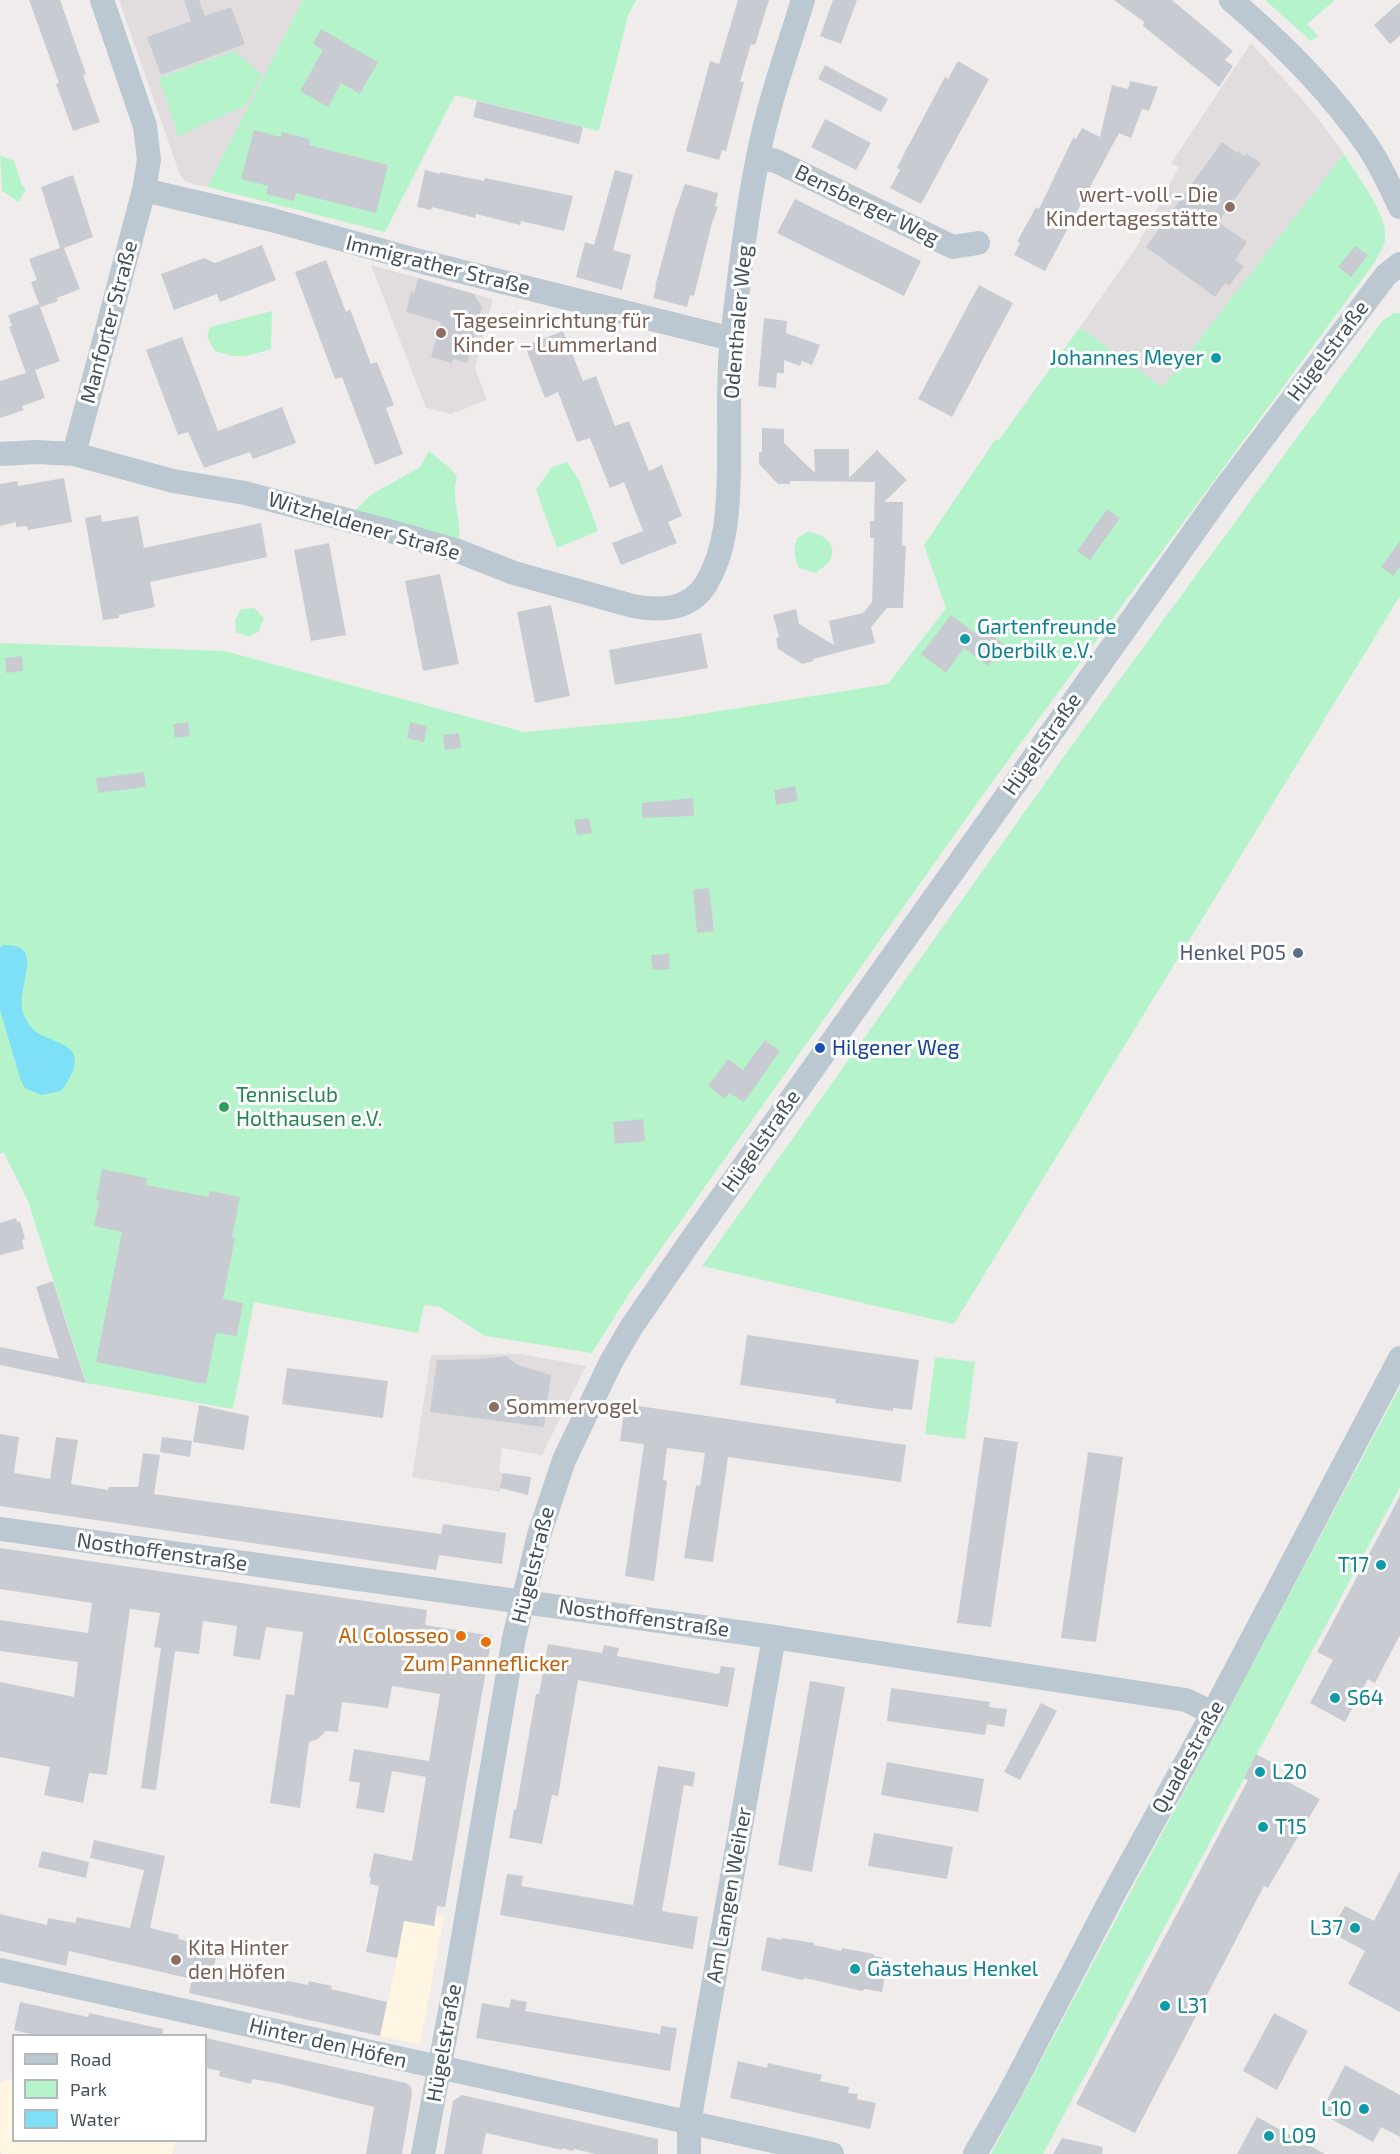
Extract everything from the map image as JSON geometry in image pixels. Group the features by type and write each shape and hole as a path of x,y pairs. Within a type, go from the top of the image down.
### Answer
{"street":[{"name":"Manforter Straße","path":"74,454 144,190 149,160 147,134 102,0"},
{"name":"Odenthaler Weg","path":"652,609 677,607 699,592 714,568 722,546 728,502 732,339 758,157 775,91 804,0"},
{"path":"1231,0 1269,32 1303,66 1342,113 1368,146 1400,207"},
{"name":"Bensberger Weg","path":"758,157 776,161 953,247 978,243"},
{"name":"Immigrather Straße","path":"144,190 273,220 423,262 732,339"},
{"name":"Hügelstraße","path":"423,2154 522,1601 538,1535 564,1460 611,1362 632,1326 831,1042 1216,501 1379,284 1400,264"},
{"name":"Witzheldener Straße","path":"0,454 36,452 74,454 172,482 245,493 459,551 514,573 633,606 652,609"},
{"name":"Quadestraße","path":"975,2154 1213,1713 1400,1358"},
{"name":"Nosthoffenstraße","path":"0,1528 774,1636 1186,1700 1213,1713"},
{"name":"Am Langen Weiher","path":"688,2154 689,2123 774,1636"},
{"name":"Hinter den Höfen","path":"0,1970 832,2154"}],"shaded area":[{"path":"119,0 303,0 207,187 185,181 180,175"},
{"name":"wert-voll - Die Kindertagesstätte","path":"1251,43 1315,114 1344,154 1162,388 1080,327 1136,248 1179,167 1171,163"},
{"name":"Tageseinrichtung für Kinder – Lummerland","path":"371,265 493,299 475,368 487,400 451,414 426,408"},
{"name":"Sommervogel","path":"521,1354 586,1366 542,1455 502,1448 499,1471 503,1473 500,1492 412,1477 431,1355"},
{"path":"374,1904 444,1916 420,2044 380,2036 399,1950 366,1944"},
{"path":"12,2078 12,2142 176,2142 172,2154 2,2154 0,2148 0,2083"}],"green space":[{"path":"303,0 636,0 628,16 599,131 455,95 385,232 207,187"},
{"path":"1265,0 1335,0 1307,24 1318,36 1311,41"},
{"path":"235,51 262,75 245,106 178,136 159,78"},
{"path":"1344,154 1371,196 1382,219 1385,240 1375,262 990,785 631,1291 592,1353 485,1336 440,1307 424,1305 418,1333 254,1302 233,1409 86,1383 28,1201 4,1153 0,1153 0,643 225,651 524,732 676,718 888,684 946,608 924,545 995,440 999,440 1080,327 1162,387"},
{"path":"0,155 14,161 22,185 26,189 19,202 2,191"},
{"path":"272,311 271,349 242,356 214,350 207,336 210,327"},
{"path":"1394,313 1400,313 1400,596 954,1324 702,1266 1082,731 1383,320"},
{"path":"429,451 457,477 455,501 459,540 354,511 372,494 420,467"},
{"path":"567,462 579,480 598,531 557,548 536,490 552,467"},
{"path":"808,532 823,537 832,549 830,560 816,573 799,568 795,557 797,538"},
{"path":"254,608 264,618 259,631 249,637 236,632 235,620 241,609"},
{"path":"935,1357 975,1362 965,1439 925,1434"},
{"path":"1400,1387 1400,1487 1043,2154 991,2154"}],"water":[{"path":"4,945 17,947 25,952 27,970 22,1005 28,1023 38,1033 72,1051 75,1063 61,1091 42,1095 25,1088 21,1081 0,1010 0,947"}],"building":[{"path":"29,0 60,0 100,122 73,131 56,84 59,83"},
{"path":"184,0 199,0 205,16 231,7 245,44 161,75 147,37 191,21"},
{"path":"738,0 769,0 755,45 751,44 740,82 744,82 726,151 722,150 719,160 686,151 710,61 719,64"},
{"path":"833,0 857,0 841,44 820,36"},
{"path":"1114,0 1172,0 1233,51 1225,60 1233,66 1219,87 1143,26 1144,22"},
{"path":"1400,2 1400,36 1390,44 1374,25"},
{"path":"321,29 378,62 360,94 341,83 328,107 300,91 323,50 313,44"},
{"path":"958,61 989,79 921,204 890,188 900,170 897,168 945,77 948,79"},
{"path":"825,65 888,99 881,112 818,79"},
{"path":"1130,81 1158,87 1149,111 1142,109 1131,138 1119,133 1045,271 1014,255 1020,243 1017,242 1036,207 1039,209 1073,138 1076,139 1082,128 1100,137 1112,85 1128,89"},
{"path":"477,101 583,127 579,144 473,117"},
{"path":"825,119 871,143 856,170 811,147"},
{"path":"254,130 281,137 282,132 310,139 309,145 388,165 376,213 296,193 294,201 266,194 268,186 241,179"},
{"path":"1222,142 1237,153 1238,151 1245,156 1246,153 1261,163 1218,222 1247,242 1235,260 1244,266 1229,286 1225,283 1215,297 1146,247"},
{"path":"425,170 484,181 485,178 573,196 564,231 521,221 520,225 476,214 475,218 432,207 431,210 417,207"},
{"path":"615,170 633,175 613,250 631,255 622,290 576,277 585,242 594,245"},
{"path":"73,175 93,237 64,248 80,289 57,298 58,301 40,307 60,361 35,370 45,398 22,406 24,410 0,418 0,381 26,373 9,327 12,326 8,315 39,304 31,282 37,280 29,259 60,248 41,187"},
{"path":"685,184 718,193 715,206 718,207 694,296 690,295 687,307 653,298 675,212"},
{"path":"795,199 921,261 904,296 777,233"},
{"path":"262,245 276,280 220,302 217,294 174,310 161,274 204,258 215,263"},
{"path":"1355,246 1368,255 1351,277 1338,267"},
{"path":"326,260 346,312 350,309 371,364 377,362 394,405 386,408 403,454 375,465 342,377 335,379 295,272"},
{"path":"418,278 474,294 482,307 467,363 453,359 452,363 431,357 441,322 406,312 411,292 414,293"},
{"path":"979,285 1013,303 952,417 918,399"},
{"path":"764,318 787,321 786,333 820,345 812,365 802,361 800,366 784,360 784,373 777,373 776,388 758,386"},
{"path":"563,331 583,381 596,376 615,426 629,421 649,471 662,465 682,516 668,522 677,543 621,565 612,543 643,531 624,482 610,488 590,438 577,442 558,392 545,398 525,346"},
{"path":"182,337 218,431 282,407 296,443 253,459 250,452 204,468 188,432 178,435 146,350"},
{"path":"762,428 784,429 784,443 815,473 814,449 849,449 849,478 877,450 907,480 884,502 903,502 902,545 906,546 903,608 887,608 871,627 875,643 802,664 778,649 776,638 779,637 773,615 796,609 799,624 834,645 829,621 863,613 872,602 874,538 870,538 870,521 874,521 875,482 790,481 790,484 778,484 759,464 759,452 762,452"},
{"path":"64,478 72,522 28,530 27,526 16,527 16,522 0,526 0,484 17,481 18,486"},
{"path":"1107,509 1120,518 1090,560 1077,551"},
{"path":"101,515 102,522 138,516 144,548 261,523 267,557 150,582 155,607 119,615 119,618 103,620 85,518"},
{"path":"1400,541 1400,567 1393,576 1381,567"},
{"path":"329,543 346,635 311,641 294,550"},
{"path":"440,574 459,664 423,671 405,581"},
{"path":"551,605 570,696 535,703 517,612"},
{"name":"Gartenfreunde Oberbilk e.V.","path":"951,615 975,633 980,626 1004,644 988,666 964,648 946,673 921,654"},
{"path":"701,633 708,668 615,685 609,650"},
{"path":"22,656 23,671 6,673 5,658"},
{"path":"188,722 190,736 175,738 173,724"},
{"path":"410,722 427,726 424,742 407,738"},
{"path":"459,733 461,748 445,750 443,735"},
{"path":"144,772 146,787 98,793 96,778"},
{"path":"795,786 798,801 776,805 774,790"},
{"path":"693,798 694,816 642,818 642,803"},
{"path":"589,818 592,833 577,835 574,820"},
{"path":"709,888 714,931 697,933 693,890"},
{"path":"669,954 670,969 653,970 651,955"},
{"path":"765,1040 780,1051 744,1102 729,1093 725,1099 708,1086 728,1059 743,1070"},
{"path":"643,1119 645,1141 615,1144 613,1122"},
{"path":"102,1169 147,1178 146,1185 208,1197 210,1191 240,1197 232,1237 235,1238 223,1299 243,1303 237,1336 216,1333 206,1384 96,1362 122,1232 94,1226"},
{"path":"16,1218 17,1222 20,1221 25,1239 22,1240 24,1249 0,1255 0,1223"},
{"path":"53,1281 86,1383 0,1365 0,1347 59,1359 36,1287"},
{"path":"747,1335 919,1360 912,1410 893,1408 893,1411 835,1403 836,1399 740,1385"},
{"path":"506,1356 518,1365 551,1375 544,1427 430,1412 437,1360"},
{"path":"287,1368 388,1381 383,1418 282,1404"},
{"path":"625,1404 906,1445 901,1482 728,1457 713,1562 684,1558 696,1485 700,1486 705,1453 667,1448 663,1480 667,1481 654,1581 625,1576 644,1444 620,1441"},
{"path":"199,1405 249,1416 244,1450 193,1442"},
{"path":"0,1434 19,1437 14,1473 50,1479 56,1437 78,1440 71,1484 108,1490 109,1487 138,1487 143,1453 160,1455 154,1494 441,1534 443,1524 506,1533 502,1564 439,1555 436,1570 0,1506"},
{"path":"162,1437 192,1441 190,1457 160,1452"},
{"path":"984,1437 1018,1442 991,1627 957,1623"},
{"path":"1088,1452 1123,1457 1096,1642 1061,1638"},
{"path":"503,1473 531,1477 528,1495 500,1488"},
{"name":"T17","path":"1400,1496 1400,1635 1375,1683 1368,1679 1345,1722 1310,1703 1333,1660 1317,1652"},
{"path":"0,1548 427,1610 425,1625 492,1636 445,1907 437,1906 434,1926 404,1921 397,1958 366,1952 379,1886 370,1884 371,1877 369,1877 374,1853 412,1861 426,1777 392,1771 384,1813 356,1808 360,1783 349,1781 354,1749 429,1761 440,1694 392,1686 388,1708 342,1702 338,1732 326,1731 318,1739 309,1742 300,1808 270,1803 286,1694 294,1695 303,1632 266,1627 260,1660 233,1656 237,1626 203,1621 199,1654 175,1651 156,1790 141,1788 161,1648 154,1647 160,1613 130,1609 107,1775 89,1773 83,1803 44,1795 50,1767 0,1757 0,1682 74,1697 78,1662 0,1651 0,1620 88,1633 92,1603 0,1589"},
{"path":"548,1644 602,1653 604,1645 619,1648 617,1656 719,1674 721,1666 735,1668 728,1707 578,1680 558,1796 552,1795 542,1844 509,1838 536,1694 539,1694"},
{"path":"810,1681 845,1687 812,1872 778,1865"},
{"path":"891,1688 990,1702 989,1707 1007,1709 1004,1727 987,1724 985,1735 887,1721"},
{"path":"1041,1703 1057,1711 1020,1780 1004,1772"},
{"name":"L31","path":"1256,1754 1277,1765 1273,1774 1320,1799 1268,1888 1264,1886 1135,2133 1076,2104 1248,1780 1244,1778"},
{"path":"887,1762 984,1779 978,1812 881,1795"},
{"path":"658,1766 695,1772 693,1787 684,1785 662,1911 698,1917 693,1949 500,1915 507,1874 523,1876 521,1886 633,1905"},
{"path":"874,1833 953,1847 947,1879 868,1866"},
{"path":"94,1840 165,1856 150,1928 179,1935 178,1939 218,1948 214,1966 308,1985 309,1981 332,1986 331,1989 387,2002 380,2036 189,1993 192,1979 69,1951 66,1966 0,1951 0,1914 47,1925 48,1918 75,1923 77,1917 130,1928 144,1870 90,1858"},
{"path":"42,1851 89,1862 86,1878 38,1867"},
{"path":"1400,1871 1400,2012 1348,1984 1365,1951 1330,1932 1345,1906 1374,1921"},
{"path":"767,1937 814,1943 814,1945 841,1951 842,1948 888,1959 882,1992 865,1989 862,1991 761,1970"},
{"path":"511,1999 527,2002 525,2011 660,2034 661,2026 677,2028 670,2071 476,2038 482,2003 509,2008"},
{"path":"20,2002 88,2017 89,2013 163,2029 162,2034 31,2034 14,2030"},
{"path":"1274,2013 1308,2031 1277,2090 1243,2071"},
{"path":"207,2038 406,2083 411,2087 412,2094 402,2154 366,2154 374,2107 276,2083 252,2079 251,2084 219,2076 220,2071 207,2068"},
{"path":"738,2061 767,2068 768,2063 822,2075 820,2081 849,2087 848,2093 858,2094 857,2099 876,2103 870,2129 730,2098"},
{"name":"L10","path":"1345,2065 1400,2095 1400,2137 1381,2127 1373,2142 1324,2115 1331,2102 1327,2100"},
{"path":"462,2095 658,2139 658,2154 596,2154 574,2149 573,2151 562,2148 562,2150 486,2133 482,2154 444,2154 453,2101"},
{"name":"L09","path":"1257,2117 1325,2154 1237,2154"},
{"path":"1062,2138 1103,2147 1102,2154 1053,2154"}],"place":[{"name":"wert-voll - Die Kindertagesstätte","path":"1230,207"},
{"name":"Tageseinrichtung für Kinder – Lummerland","path":"441,333"},
{"name":"Johannes Meyer","path":"1216,358"},
{"name":"Gartenfreunde Oberbilk e.V.","path":"965,639"},
{"name":"Henkel P05","path":"1298,953"},
{"name":"Hilgener Weg","path":"820,1048"},
{"name":"Tennisclub Holthausen e.V.","path":"224,1107"},
{"name":"Sommervogel","path":"494,1407"},
{"name":"T17","path":"1381,1565"},
{"name":"Al Colosseo","path":"461,1636"},
{"name":"Zum Panneflicker","path":"486,1642"},
{"name":"S64","path":"1335,1698"},
{"name":"L20","path":"1260,1772"},
{"name":"T15","path":"1263,1827"},
{"name":"L37","path":"1355,1928"},
{"name":"Kita Hinter den Höfen","path":"176,1960"},
{"name":"Gästehaus Henkel","path":"855,1969"},
{"name":"L31","path":"1165,2006"},
{"name":"L10","path":"1364,2109"},
{"name":"L09","path":"1269,2136"}]}
